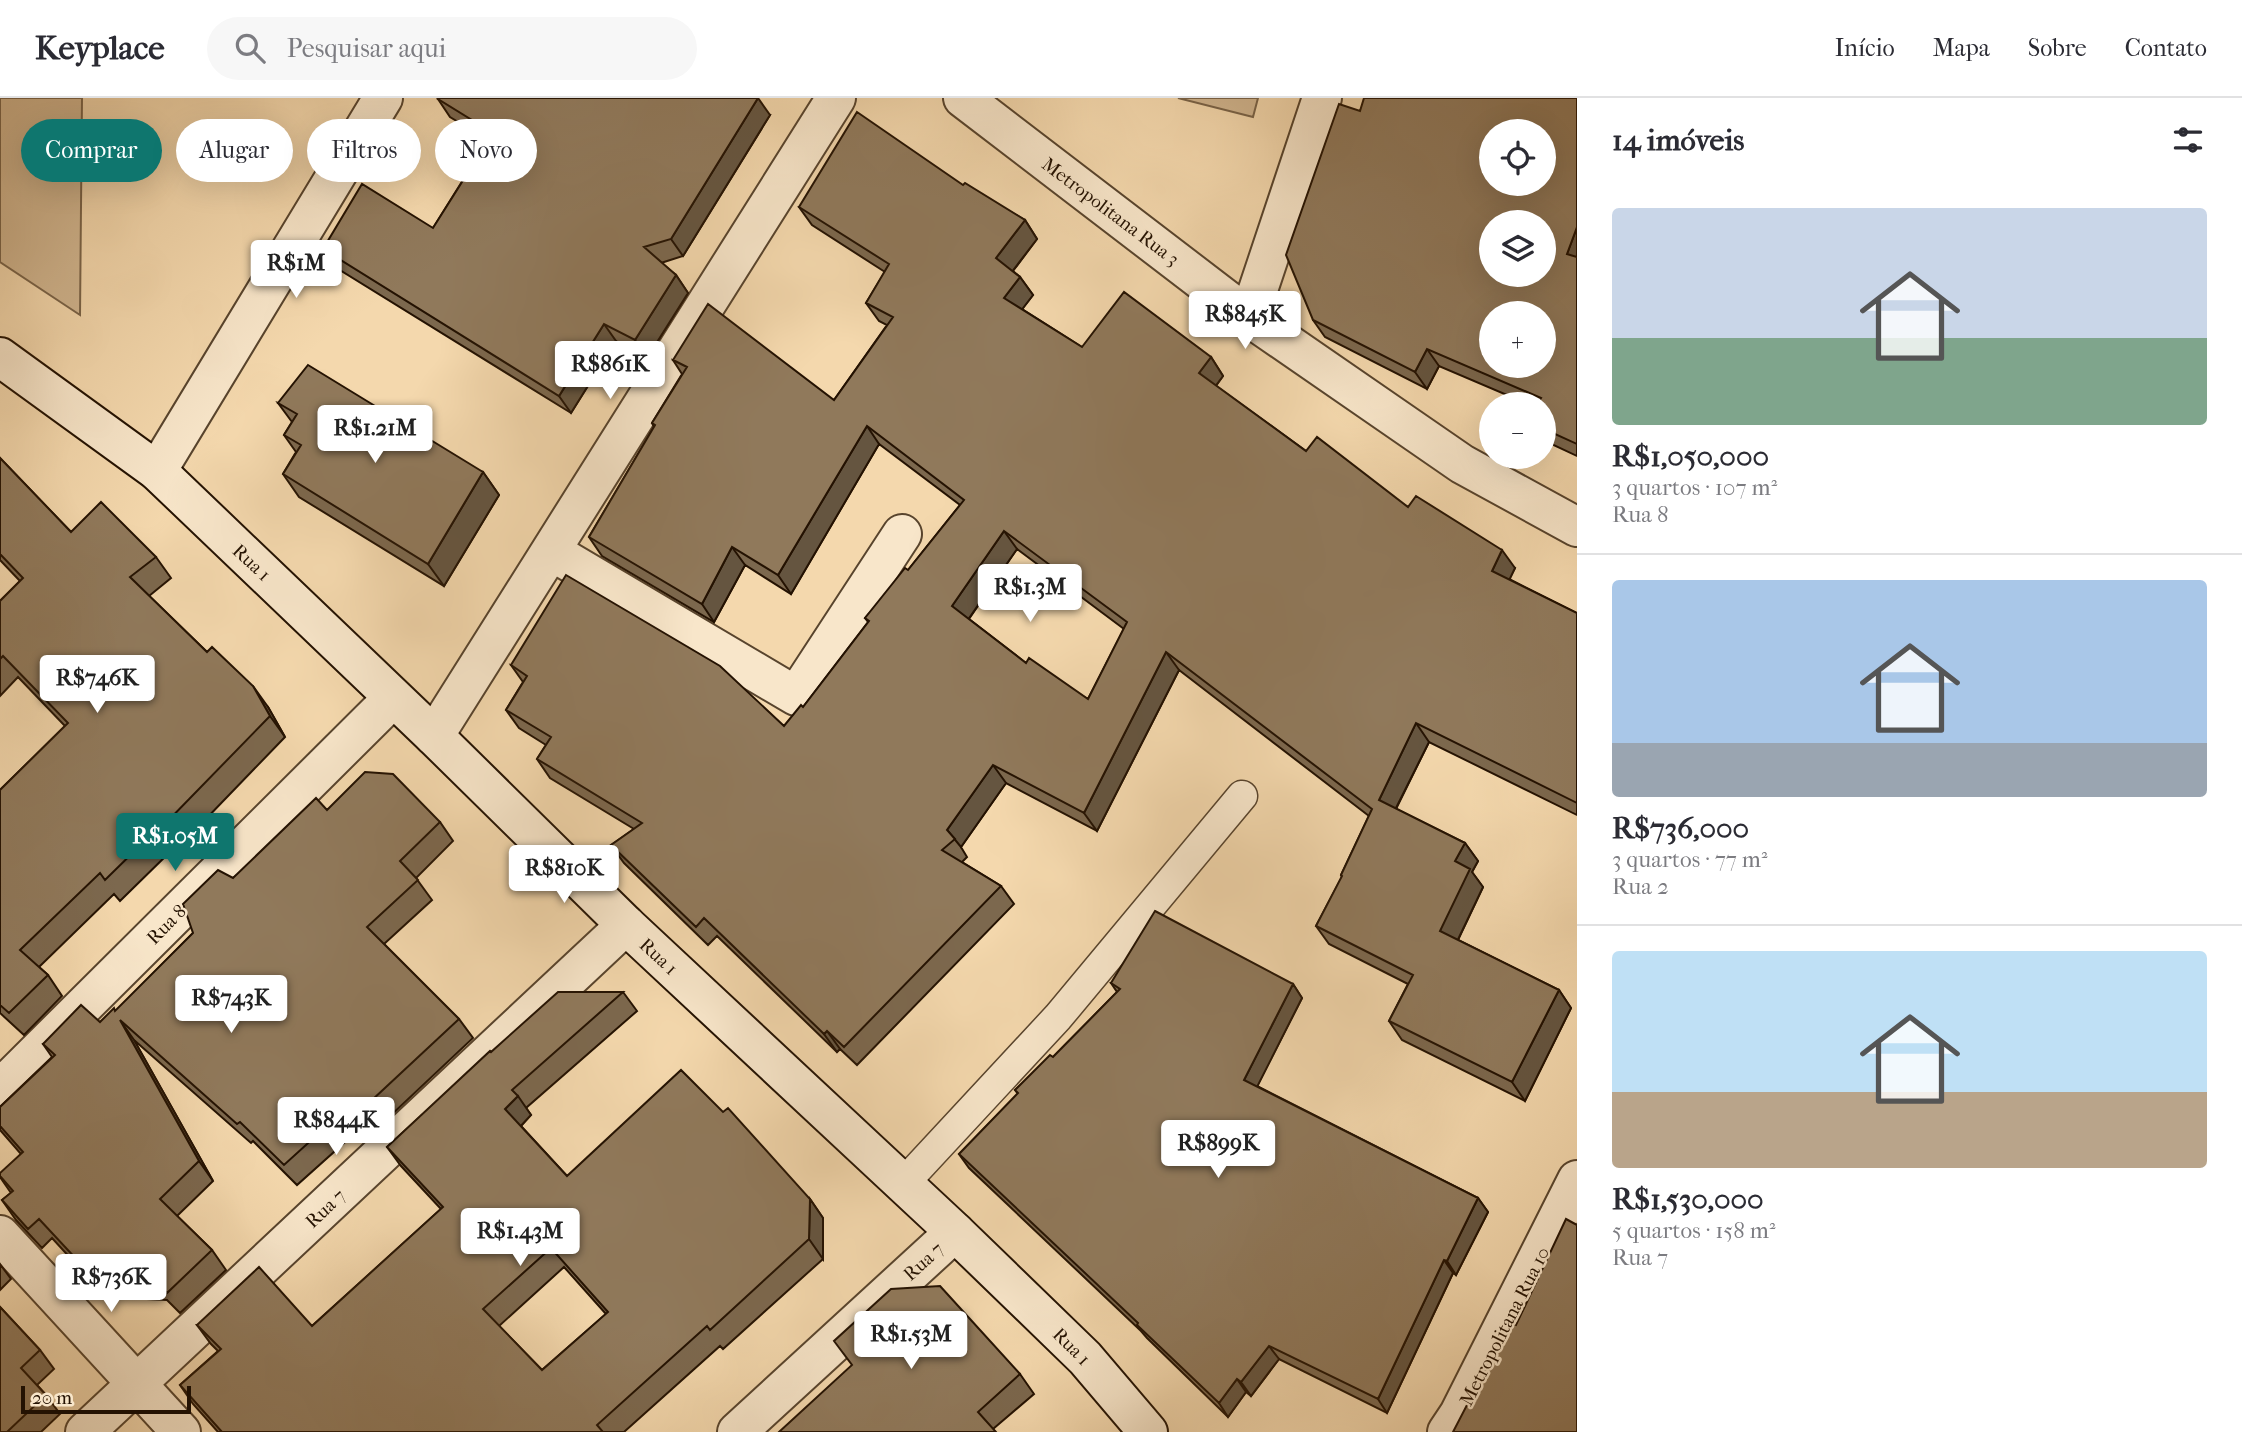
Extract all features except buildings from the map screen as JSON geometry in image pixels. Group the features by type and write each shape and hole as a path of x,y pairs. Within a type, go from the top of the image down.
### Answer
{"street":[{"path":"157,471 383,98"},
{"path":"434,736 836,98"},
{"name":"Metropolitana Rua 3","path":"963,98 1249,317 1462,464 1577,527"},
{"path":"1249,317 1322,98"},
{"name":"Rua 1","path":"0,357 157,471 392,699 434,736 626,925 955,1232 1085,1358 1149,1432"},
{"path":"551,551 796,696 902,534"},
{"name":"Rua 8","path":"0,1089 392,699"},
{"name":"Rua 7","path":"85,1432 626,925"},
{"name":"Metropolitana Rua 10","path":"1447,1432 1459,1414 1577,1180"},
{"name":"Rua 7","path":"737,1432 955,1232"},
{"path":"0,1235 181,1432"}],"lane":[{"path":"903,1184 1058,1017 1242,796"}],"shaded area":[{"path":"0,98 82,98 82,119 21,119 21,182 81,182 80,315 0,262"},
{"path":"1178,98 1258,98 1253,117"}]}
